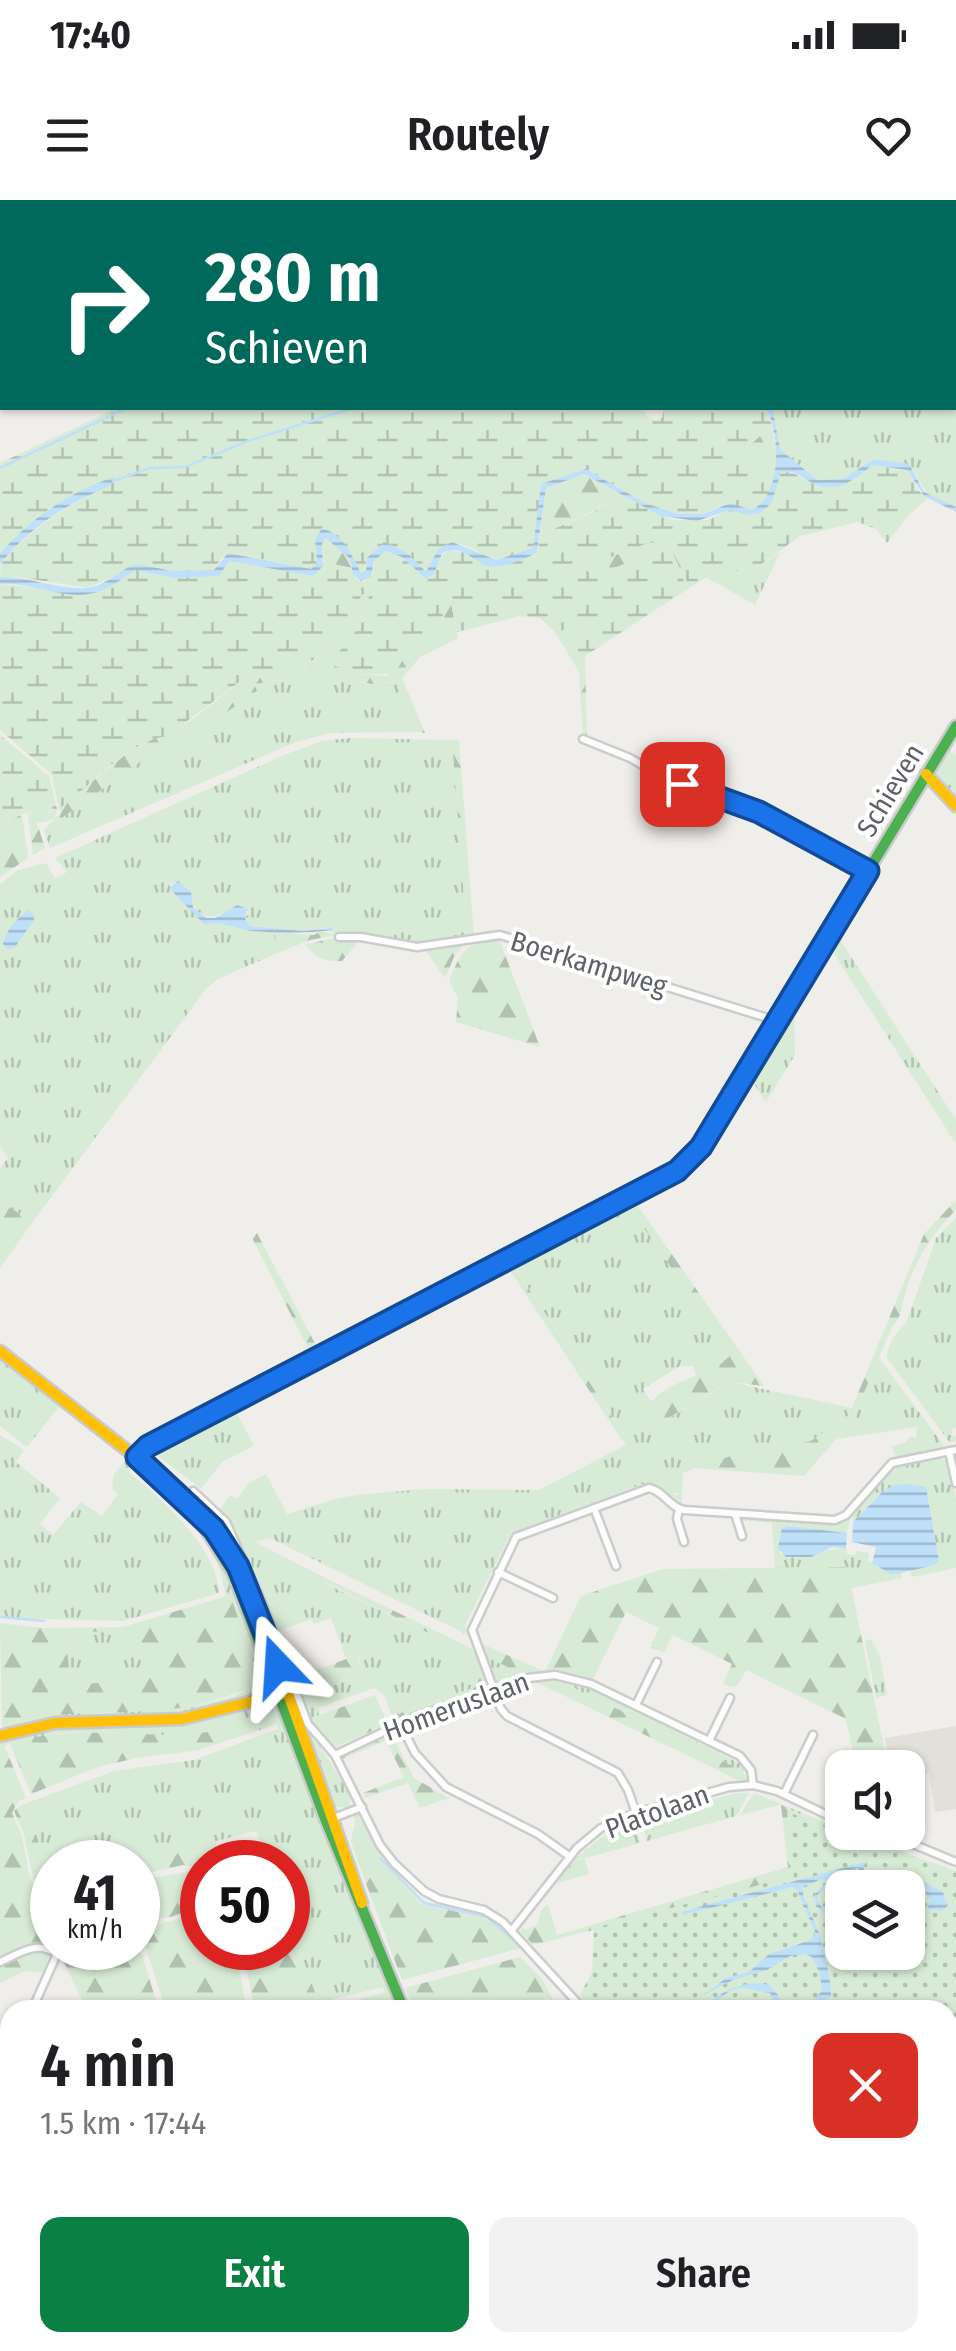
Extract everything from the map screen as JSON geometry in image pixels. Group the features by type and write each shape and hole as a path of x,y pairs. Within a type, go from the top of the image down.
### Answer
{"street":[{"name":"Schieven","path":"137,1457 148,1446 677,1171 701,1147 956,726"},
{"path":"583,739 630,758 662,777 759,812 868,871"},
{"path":"926,774 956,806"},
{"name":"Boerkampweg","path":"339,937 417,947 500,935 777,1021"},
{"path":"0,1351 137,1457 217,1511 226,1522 263,1604 304,1716 334,1755 380,1844 409,1880 439,1899 484,1910 512,1930 575,2000"},
{"path":"636,1813 618,1773 507,1716 494,1691 472,1630 520,1534 649,1488 660,1491 679,1509 838,1520 892,1462 953,1450 956,1483"},
{"path":"188,1494 238,1566 281,1691 400,2000"},
{"path":"594,1508 616,1566"},
{"path":"679,1509 676,1519 684,1542"},
{"path":"206,1523 217,1511"},
{"path":"735,1514 742,1536"},
{"path":"498,1572 553,1598"},
{"path":"636,1705 657,1662"},
{"name":"Homeruslaan","path":"334,1755 400,1723 528,1678 564,1675 585,1681 745,1760 753,1785"},
{"path":"0,1736 56,1723 182,1719 281,1691"},
{"path":"709,1741 730,1698"},
{"path":"400,1723 415,1753 446,1787 538,1834 569,1856"},
{"path":"784,1794 813,1735"},
{"name":"Platolaan","path":"512,1930 569,1856 601,1828 636,1813 729,1786 753,1785 784,1794 825,1814"},
{"path":"330,1820 362,1807"},
{"path":"925,1849 956,1862"},
{"path":"0,1962 35,1946 46,1946 57,1954 36,2000"}],"shaded area":[{"path":"956,1726 956,1809 935,1812 929,1773 925,1774 925,1750 887,1750 885,1738"}],"green space":[{"path":"113,410 642,410 655,420 662,418 664,410 767,410 772,426 733,459 735,463 777,458 768,495 752,510 727,503 699,515 678,514 645,503 586,469 541,485 533,548 492,561 472,548 452,542 438,549 426,572 406,552 384,542 366,561 365,572 360,573 346,546 322,528 315,539 317,562 311,569 237,554 221,558 214,570 173,571 150,566 87,588 0,577 1,562 38,528 110,485 101,482 50,508 0,554 0,463"},
{"path":"771,410 956,410 956,507 927,494 910,465 874,459 843,479 817,480 780,449"},
{"path":"772,426 777,458 735,464 733,459"},
{"path":"872,465 908,471 927,499 887,543 876,529 858,522 800,536 759,566 707,577 689,588 678,557 663,537 588,566 585,570 594,575 670,548 686,590 585,656 579,673 575,665 581,633 578,629 554,631 540,618 520,616 457,632 449,594 442,596 443,631 432,643 406,655 394,674 356,674 330,663 355,632 369,597 362,594 336,638 309,663 296,671 278,668 250,674 167,736 125,754 61,807 52,774 0,730 0,584 94,593 136,570 219,576 229,561 313,576 324,562 351,568 355,578 363,582 372,576 375,558 385,551 402,557 428,579 450,550 469,553 491,566 533,555 538,551 540,535 597,510 620,494 672,520 708,520 730,510 753,515 771,504 781,472 828,487 852,480"},
{"path":"584,474 620,494 540,535 546,488"},
{"path":"663,537 683,567 689,588 686,590 670,548 594,575 585,570 594,561"},
{"path":"326,538 350,559 351,568 324,562 322,541"},
{"path":"780,552 755,605 706,577 759,566"},
{"path":"449,593 458,638 420,657 402,678 425,733 418,732 397,681 372,684 347,678 349,670 387,676 406,655 432,643 443,631 442,595"},
{"path":"362,594 369,596 355,632 335,666 342,668 340,676 305,678 306,664 340,634"},
{"path":"574,628 581,632 575,665 554,631"},
{"path":"585,656 587,737 583,736 579,673"},
{"path":"306,664 304,668 340,676 342,668 349,670 347,678 359,682 397,681 418,732 331,733 296,742 50,848 44,830 60,813 53,822 140,762 193,737 212,718 256,691 253,684 295,678 296,671"},
{"path":"278,667 296,671 296,678 254,684 257,691 212,718 193,737 140,762 51,824 60,816 61,807 131,750 190,721 250,674"},
{"path":"0,735 49,776 57,809 42,814 29,812 0,822"},
{"path":"452,740 467,937 424,944 360,933 336,935 327,928 303,931 250,926 245,918 249,913 246,908 237,905 219,915 205,916 196,909 188,889 176,882 169,885 204,925 275,932 277,953 218,979 206,989 32,1223 0,1200 0,1168 8,1158 0,1146 0,884 18,870 46,863 55,878 67,872 55,858 284,755 322,741"},
{"path":"452,740 459,740 474,936 467,937"},
{"path":"947,747 956,756 956,801 936,779 934,770"},
{"path":"52,778 57,788 60,813"},
{"path":"57,809 53,818 37,823 45,848 33,855 28,813"},
{"path":"22,815 28,858 0,877 0,822"},
{"path":"321,931 336,935 277,953 275,932 314,935"},
{"path":"835,932 956,1120 956,1144 828,944"},
{"path":"329,939 361,939 342,961 321,958 305,945"},
{"path":"499,939 540,1047 456,1022 458,998 449,981 458,961 471,946"},
{"path":"465,944 455,955 445,978 426,951"},
{"path":"794,999 795,1055 766,1102 750,1078"},
{"path":"0,1200 32,1223 0,1268"},
{"path":"956,1200 956,1210 931,1239 918,1262 899,1317 852,1421 804,1476 694,1468 683,1473 682,1495 671,1492 670,1480 660,1481 658,1478 731,1456 811,1441 849,1415 924,1234"},
{"path":"636,1203 764,1386 729,1382 652,1428 648,1422 659,1415 651,1402 655,1397 731,1355 629,1206"},
{"path":"629,1206 732,1355 695,1373 694,1366 680,1366 643,1389 660,1415 653,1428 730,1382 852,1408 849,1415 811,1441 731,1456 659,1478 671,1479 674,1495 682,1495 681,1507 660,1489 642,1484 511,1533 465,1625 468,1635 270,1538 255,1542 326,1578 324,1583 463,1650 475,1687 392,1716 384,1695 374,1688 318,1708 319,1715 309,1719 293,1679 311,1672 318,1690 364,1675 358,1655 346,1658 331,1618 314,1624 311,1619 276,1632 242,1547 220,1510 230,1495 237,1499 249,1483 266,1474 287,1514 366,1494 425,1489 539,1490 620,1448 637,1478 647,1473 620,1437 624,1434 514,1266"},
{"path":"956,1218 956,1428 953,1427 952,1437 956,1436 956,1441 950,1443 887,1353 907,1321 936,1238"},
{"path":"257,1233 319,1351 312,1356 252,1238"},
{"path":"514,1266 624,1435 620,1437 509,1269"},
{"path":"0,1354 62,1403 27,1447 0,1426"},
{"path":"879,1358 945,1447 895,1457 892,1446 905,1443 911,1436 916,1438 917,1427 837,1439 852,1421"},
{"path":"235,1410 254,1446 222,1462 201,1489 153,1452"},
{"path":"0,1435 24,1450 16,1462 60,1498 40,1524 53,1535 81,1502 102,1516 118,1494 112,1489 114,1474 129,1457 134,1460 129,1472 171,1510 198,1542 216,1576 219,1593 123,1621 0,1618"},
{"path":"625,1445 646,1469 647,1473 637,1479 620,1448"},
{"path":"940,1455 948,1460 956,1499 956,1568 912,1577 910,1571 939,1561 926,1488 892,1488 877,1497 853,1522 854,1512 892,1466"},
{"path":"141,1466 187,1511 220,1559 267,1673 264,1685 219,1709 192,1715 51,1720 4,1731 2,1725 54,1714 198,1705 245,1691 259,1680 230,1596 225,1596 216,1561 180,1511 137,1473"},
{"path":"852,1511 847,1533 788,1526 780,1553 805,1557 846,1549 847,1554 869,1553 868,1561 892,1575 901,1573 902,1578 851,1588 846,1567 775,1568 772,1523 739,1520 741,1517 834,1523"},
{"path":"847,1567 885,1750 852,1750 846,1719 746,1670 738,1685 730,1687 723,1683 732,1664 673,1635 664,1652 650,1648 659,1628 626,1612 592,1681 562,1673 526,1676 487,1657 485,1645 545,1672 581,1596 663,1569"},
{"path":"326,1578 473,1649 488,1684 486,1690 394,1721 392,1716 475,1687 463,1650 324,1582"},
{"path":"230,1595 259,1677 253,1687 192,1706 44,1716 2,1725 0,1623 42,1628 123,1627","holes":["134,1630 142,1660 136,1680 71,1685 65,1633"]},
{"path":"135,1629 142,1660 136,1680 71,1685 65,1633"},
{"path":"871,1639 880,1656 887,1695 876,1698 865,1641"},
{"path":"476,1640 485,1645 487,1657 526,1676 500,1685 494,1683"},
{"path":"357,1655 364,1675 318,1690 311,1672"},
{"path":"558,1680 584,1686 733,1760 742,1765 747,1782 734,1778 732,1766"},
{"path":"558,1680 732,1766 734,1778 536,1682"},
{"path":"375,1695 388,1724 333,1748 309,1719"},
{"path":"274,1703 282,1713 395,2000 388,2000 383,1987 318,2000 307,1970 310,1970 310,1840 259,1840 256,1831 220,1840 180,1840 180,1853 160,1856 160,1840 35,1840 19,1806 114,1771 194,1760 278,1729 276,1722 175,1735 62,1733 0,1747 0,1741 53,1727 176,1723"},
{"path":"268,1715 277,1724 199,1750 98,1767 31,1794 10,1744 55,1734 201,1733"},
{"path":"304,1720 351,1796 349,1808 332,1806"},
{"path":"391,1734 414,1778 449,1798 420,1808 408,1783 365,1798 363,1793 404,1777 386,1741 339,1760 337,1755"},
{"path":"4,1745 26,1798 18,1801 12,1813 22,1836 30,1880 30,1945 0,1956 0,1747"},
{"path":"736,1793 749,1793 736,1816 647,1841 641,1819"},
{"path":"754,1793 825,1822 825,1826 780,1805 740,1815"},
{"path":"781,1805 825,1825 825,1850 887,1850 892,1870 864,1870 868,1861 863,1861 681,1912 689,1914 676,1917 701,1990 728,1974 732,1976 704,1996 725,1983 805,1953 818,1968 822,1991 813,2000 781,2000 772,1987 754,1982 714,2000 698,2000 672,1921 649,1916 533,1945 521,1927 526,1930 538,1924 541,1910 548,1904 557,1935 788,1867"},
{"path":"19,1806 36,1840 30,1840 30,1863 24,1834 14,1811"},
{"path":"787,1812 825,1825 825,1850 896,1850 956,1871 956,2000 583,2000 580,1994 592,1973 594,1928 794,1876"},
{"path":"357,1813 381,1855 358,1862 351,1841"},
{"path":"634,1822 640,1843 571,1862 599,1839"},
{"path":"180,1853 180,1866 160,1870 160,1856"},
{"path":"381,1855 381,1860 422,1904 484,1918 500,1927 521,1948 402,1980 358,1862"},
{"path":"585,1859 589,1874 554,1884 571,1862"},
{"path":"180,1873 180,1914 160,1918 160,1877"},
{"path":"180,1918 180,1970 239,1970 245,2000 163,2000 153,1970 160,1970 160,1924"},
{"path":"30,1953 30,1970 46,1970 25,1971 0,1983 0,1965"},
{"path":"520,1957 541,1978 553,2000 409,2000 405,1988"},
{"path":"68,1970 146,1970 156,2000 82,2000"},
{"path":"247,1970 307,1970 318,2000 253,2000"},
{"path":"386,1992 389,2000 359,2000"}],"water":[{"path":"767,410 773,411 780,449 817,480 843,479 874,459 909,464 924,492 956,507 956,512 924,496 907,470 872,465 836,487 820,486 794,473 781,472 772,502 762,512 749,515 730,510 697,521 661,516 584,474 546,488 537,552 500,566 488,566 461,551 450,550 442,553 434,574 426,579 402,557 385,551 374,561 371,577 361,581 353,575 350,559 326,538 322,543 323,566 313,576 229,561 219,576 175,578 136,570 105,589 83,595 0,584 0,577 11,577 87,588 137,564 173,571 214,570 228,553 311,569 317,562 315,539 322,528 343,541 361,573 366,570 367,558 384,542 406,552 426,572 438,549 452,542 496,560 533,548 541,484 586,469 645,503 678,514 703,514 730,503 752,510 762,502 774,478 776,447"},
{"path":"115,477 110,486 65,508 37,528 0,564 0,554 38,518 67,498"},
{"path":"178,881 191,892 193,907 206,918 215,918 237,905 248,909 245,918 250,926 333,930 274,933 223,924 205,925 169,888"},
{"path":"29,910 34,920 15,947 8,949 3,944 7,934"},
{"path":"894,1485 926,1487 939,1561 892,1575 872,1563 876,1547 852,1542 853,1522 882,1492"},
{"path":"782,1528 847,1533 846,1549 833,1547 811,1557 786,1557 778,1548"},
{"path":"868,1861 864,1870 835,1870"},
{"path":"825,1873 825,1879 802,1887 819,1933 831,1997 813,2000 822,1991 820,1974 812,1957 805,1954 790,1956 767,1970 733,1980 703,1995 726,1978 749,1972 769,1954 811,1940 815,1932 793,1887 683,1915 681,1912"},
{"path":"925,1883 943,1892 947,1906 941,1911 927,1909 931,1900 925,1893"},
{"path":"825,1884 825,1889 817,1895 825,1915 816,1906 814,1895"},
{"path":"770,1985 780,2000 773,2000 770,1993 743,1988 714,2000 737,1987"}],"waterway":[{"path":"0,468 123,410"},
{"path":"113,481 150,468 185,467 248,441 347,410"},
{"path":"0,1617 44,1621"},
{"path":"381,1859 424,1903 487,1917 521,1947"},
{"path":"530,1956 559,1988"}],"traffic: fast":[{"path":"443,1292 677,1171 701,1147 956,726"},
{"path":"203,1524 233,1573 326,1821 400,2000"},
{"path":"250,1702 266,1690 278,1687"}],"traffic: slow":[{"path":"926,774 956,806"},
{"path":"137,1457 148,1446 443,1292"},
{"path":"0,1351 146,1465 214,1529 239,1566 362,1903"},
{"path":"0,1736 55,1723 182,1719 282,1694"}],"route":[{"path":"278,1666 238,1566 214,1529 137,1457 148,1446 677,1171 701,1147 868,871 759,812 682,784"}]}
